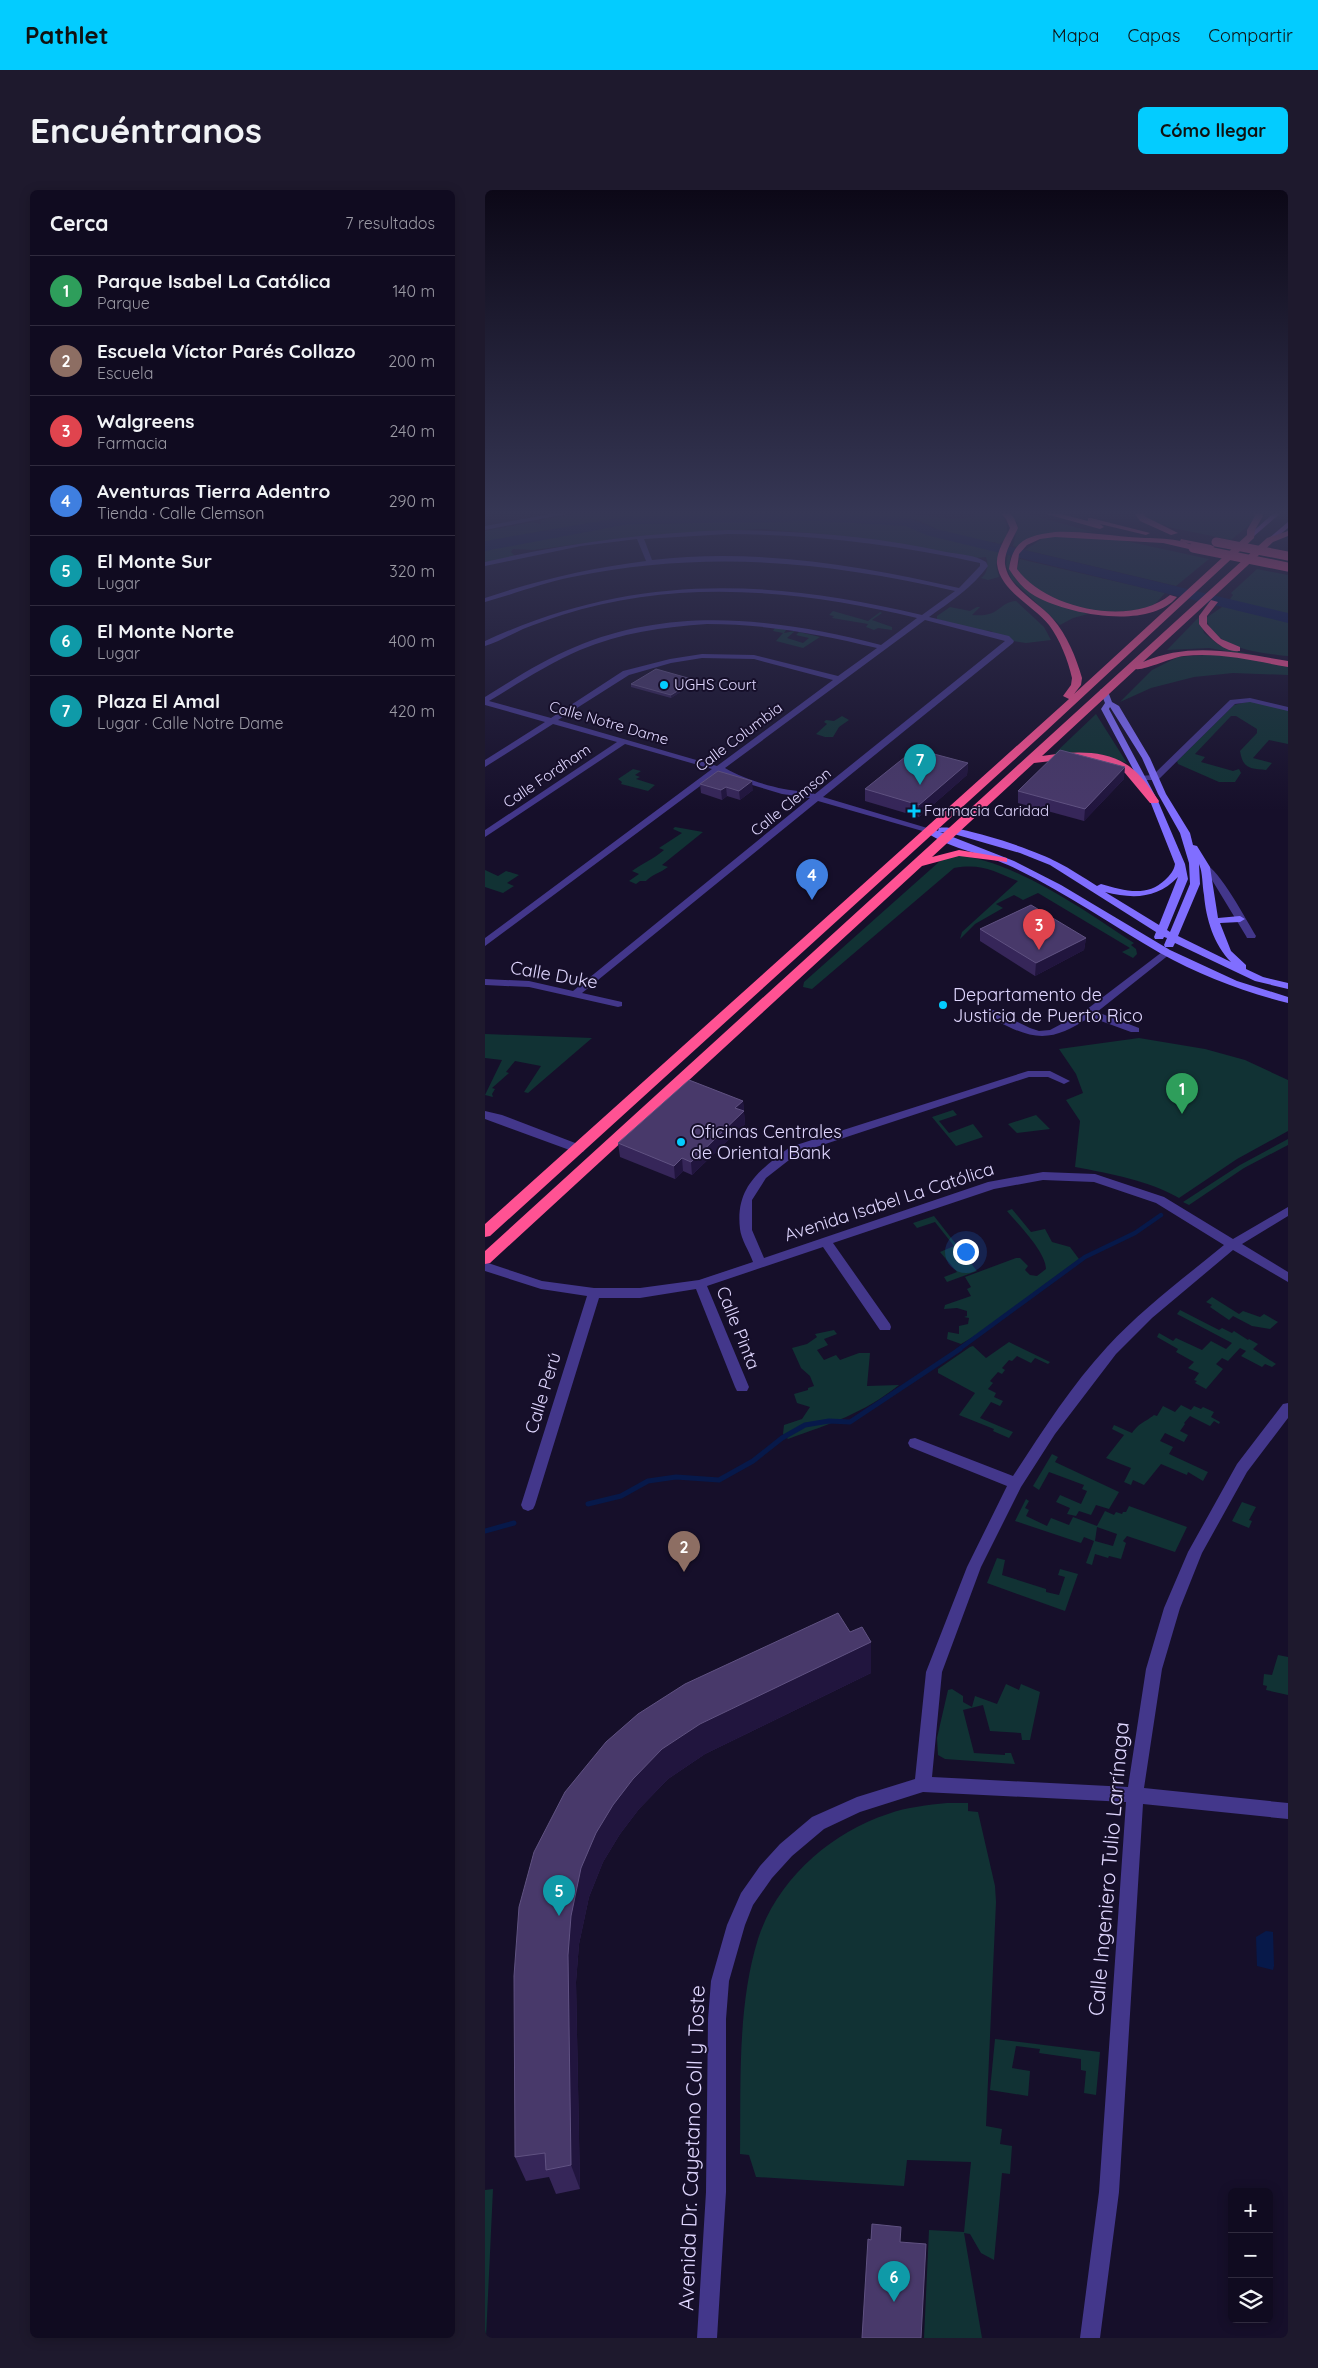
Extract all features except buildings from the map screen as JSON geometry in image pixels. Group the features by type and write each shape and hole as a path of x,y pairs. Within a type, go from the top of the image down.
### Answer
{"highway":[{"path":"1041,610 1069,642 1091,682"},
{"path":"1089,610 1127,614 1150,610"},
{"path":"485,1232 579,1149 1170,610"},
{"path":"1202,610 1203,624 1218,641 1239,649 1288,658"},
{"path":"485,1259 951,835 1104,691 1202,610"},
{"path":"1042,728 1078,681 1076,672 1057,630"},
{"path":"1117,680 1162,656 1193,651 1218,652 1288,664"},
{"path":"1031,761 1084,755 1104,759 1119,764 1131,773 1155,801"},
{"path":"917,865 946,855 959,853 1003,860"}],"street":[{"path":"485,644 535,622 573,610"},
{"path":"890,610 923,618"},
{"name":"Calle Columbia","path":"485,943 723,770 839,678 934,610"},
{"name":"Calle Clemson","path":"576,994 1010,643 1009,639 923,618"},
{"path":"485,701 553,660 580,647 616,636 669,626 716,622 771,624 812,630 882,647"},
{"path":"485,764 625,673 676,659 702,656 754,657 839,678"},
{"path":"1104,691 1109,704"},
{"path":"1143,778 1155,778 1233,702 1250,700 1288,709"},
{"name":"Calle Notre Dame","path":"485,701 723,770 732,776 785,792 801,793 818,798"},
{"path":"1109,704 1115,706 1146,758 1155,778 1205,867 1215,879 1251,936"},
{"path":"1109,704 1105,708 1155,801 1180,864 1183,879 1155,945 1154,962"},
{"name":"Calle Fordham","path":"485,834 624,742"},
{"path":"818,798 929,830 1023,851 1053,863 1173,938 1259,979 1288,986"},
{"path":"989,1012 1039,1034 1058,1032 1089,1013 1166,952 1195,884 1194,863 1185,833"},
{"path":"951,835 1058,887 1166,952 1233,983 1288,1000"},
{"path":"1079,880 1119,893 1145,894 1166,886 1179,870 1180,864"},
{"path":"1205,867 1210,909 1223,929 1219,938 1232,959 1259,979"},
{"path":"1218,921 1240,919"},
{"name":"Calle Duke","path":"485,982 529,984 618,1004"},
{"path":"1089,1013 1135,1030"},
{"path":"760,1264 746,1230 746,1200 762,1175 794,1150 1028,1074 1050,1074 1064,1081"},
{"path":"485,1115 498,1118 579,1149"},
{"name":"Avenida Isabel La Católica","path":"485,1266 541,1284 594,1293 640,1293 700,1284 992,1185 1034,1177 1061,1176 1095,1178 1160,1200 1288,1278"},
{"path":"1288,1212 1231,1244 1147,1315 1111,1351 1050,1430 1016,1483 974,1567 934,1672 923,1784 1135,1795 1288,1811"},
{"path":"825,1241 885,1327"},
{"name":"Calle Pinta","path":"700,1284 742,1387"},
{"name":"Calle Perú","path":"528,1505 594,1293"},
{"name":"Calle Ingeniero Tulio Larrínaga","path":"1090,2338 1109,2192 1135,1795 1145,1718 1155,1669 1172,1608 1195,1552 1242,1468 1288,1408"},
{"path":"915,1443 1016,1483"},
{"name":"Avenida Dr. Cayetano Coll y Toste","path":"707,2338 716,2192 717,2019 720,1982 736,1925 747,1899 766,1872 786,1850 818,1823 857,1805 923,1784"}],"green space":[{"path":"945,610 977,610 972,615 997,610 1026,610 1044,627 1051,640 1026,643 1005,640 991,631 977,630 937,619 937,616"},
{"path":"1044,610 1078,610 1088,614 1073,618 1060,625"},
{"path":"1094,610 1134,610 1114,612"},
{"path":"1217,610 1249,610 1288,619 1288,656 1252,651 1228,643 1218,637 1206,618"},
{"path":"1259,610 1288,610 1288,617"},
{"path":"833,611 868,621 880,612 882,613 872,620 892,627 892,630 878,628 874,630 866,627 868,624 832,618 834,616 829,615"},
{"path":"1199,617 1204,633 1219,645 1236,651 1288,662 1209,648 1167,650"},
{"path":"775,628 786,630 784,633 795,631 787,638 803,643 809,638 796,635 799,632 820,637 803,648 776,641 783,633 773,631"},
{"path":"1220,654 1288,666 1288,675 1233,673 1194,677 1151,688 1120,702 1152,670 1175,657"},
{"path":"1251,701 1288,710 1288,744 1269,740 1253,758 1272,763 1266,770 1249,767 1243,762 1240,751 1257,733 1257,729 1236,716 1231,716 1195,754 1205,757 1201,762 1233,771 1239,769 1241,773 1235,782 1219,782 1178,764 1177,761 1234,705"},
{"path":"1096,714 1127,763 1090,753 1053,755"},
{"path":"842,716 849,720 839,727 833,737 816,734 827,724 824,722 826,720 834,721"},
{"path":"633,769 641,771 635,775 640,777 636,779 655,785 648,791 621,784 622,782 618,779"},
{"path":"675,827 703,832 662,865 668,867 665,869 646,881 640,881 636,884 629,881 639,874 632,871 664,850 659,848 682,833 673,829"},
{"path":"954,855 1000,866 1048,888 1134,943 1131,945 1136,949 1137,954 1133,958 1122,952 1130,948 1038,893 1023,900 1014,895 996,904 1003,908 975,924 960,939 962,932 1018,881 980,867 964,867 954,868 812,989 803,987 804,982 940,861"},
{"path":"485,870 498,876 506,871 519,875 507,883 514,886 503,893 485,887"},
{"path":"485,1034 592,1038 528,1093 524,1092 541,1066 515,1061 506,1072 509,1073 492,1088 495,1089 492,1094 493,1097 485,1095 502,1060 485,1058"},
{"path":"1139,1038 1205,1049 1245,1060 1288,1080 1288,1131 1237,1159 1179,1198 1142,1182 1075,1167 1080,1121 1066,1100 1083,1093 1076,1074 1059,1049"},
{"path":"953,1110 957,1115 939,1121 949,1133 973,1124 983,1137 956,1146 932,1117"},
{"path":"1036,1115 1050,1129 1017,1133 1008,1124"},
{"path":"1288,1139 1288,1145 1244,1168 1189,1205 1183,1202 1240,1165"},
{"path":"1012,1209 1031,1232 1045,1229 1052,1242 1070,1247 1079,1259 978,1334 961,1344 947,1339 948,1332 959,1334 959,1326 968,1324 969,1318 964,1317 967,1316 967,1311 957,1308 944,1309 945,1305 971,1296 967,1289 971,1287 965,1277 1016,1258 1020,1258 1028,1266 1025,1270 1030,1275 1037,1276 1046,1269 1045,1262 1037,1247 1007,1211"},
{"path":"934,1216 977,1271 947,1282 944,1277 957,1272 940,1252 954,1246 935,1222 917,1228 913,1223"},
{"path":"1212,1297 1239,1314 1243,1311 1260,1317 1264,1314 1278,1322 1270,1329 1252,1326 1233,1316 1229,1320 1206,1302"},
{"path":"1180,1310 1219,1330 1222,1328 1232,1333 1234,1331 1258,1344 1253,1349 1276,1364 1272,1367 1265,1364 1262,1367 1241,1356 1246,1351 1240,1348 1228,1361 1222,1358 1216,1364 1223,1369 1206,1389 1195,1383 1197,1381 1194,1380 1199,1373 1188,1368 1194,1362 1176,1352 1178,1349 1157,1337 1159,1333 1173,1341 1176,1338 1202,1350 1211,1341 1226,1349 1232,1343 1177,1314"},
{"path":"834,1330 837,1334 824,1339 828,1345 817,1350 824,1360 836,1355 840,1360 859,1353 870,1353 867,1386 899,1385 859,1411 833,1423 788,1439 783,1434 784,1425 802,1419 810,1407 797,1403 794,1394 814,1386 810,1376 801,1368 792,1348 807,1344 817,1337 815,1334"},
{"path":"1009,1342 1050,1362 1048,1364 1035,1358 1031,1363 1017,1356 1012,1361 1009,1360 1002,1368 1005,1370 1002,1374 998,1372 990,1381 993,1383 988,1389 996,1393 994,1397 1003,1401 1000,1406 991,1402 980,1418 1013,1432 1009,1438 993,1431 994,1429 959,1415 975,1393 938,1373 938,1369 970,1347 973,1346 986,1358"},
{"path":"1181,1405 1191,1410 1194,1406 1201,1409 1203,1407 1214,1412 1211,1417 1220,1422 1219,1424 1214,1421 1210,1426 1190,1416 1180,1431 1188,1435 1184,1442 1165,1433 1160,1441 1173,1447 1169,1454 1208,1472 1203,1481 1188,1472 1187,1475 1161,1464 1144,1485 1133,1480 1131,1485 1124,1482 1131,1468 1106,1458 1124,1435 1112,1429 1114,1425 1132,1433 1142,1423 1154,1415 1157,1416 1163,1406 1175,1412"},
{"path":"1052,1454 1058,1457 1055,1462 1119,1492 1109,1509 1096,1505 1091,1515 1079,1511 1076,1516 1067,1514 1070,1508 1056,1502 1060,1495 1081,1504 1087,1491 1082,1489 1084,1485 1049,1472 1039,1490 1033,1486"},
{"path":"1026,1499 1029,1501 1025,1508 1029,1510 1026,1516 1047,1526 1051,1518 1069,1525 1073,1517 1097,1526 1105,1511 1114,1515 1116,1512 1122,1514 1126,1512 1129,1506 1187,1527 1175,1552 1127,1536 1123,1541 1126,1543 1121,1559 1095,1554 1092,1565 1086,1563 1094,1541 1084,1537 1081,1543 1015,1521","holes":["1097,1527 1117,1534 1113,1546 1095,1541"]},
{"path":"1242,1502 1256,1507 1249,1520 1252,1521 1249,1528 1232,1521"},
{"path":"997,1558 1005,1560 1002,1575 1059,1595 1065,1577 1058,1575 1060,1569 1078,1574 1065,1611 987,1583"},
{"path":"1278,1655 1288,1657 1288,1695 1266,1690 1267,1686 1263,1685 1264,1674 1272,1675"},
{"path":"1006,1684 1019,1690 1021,1684 1040,1692 1030,1740 1022,1740 1021,1733 990,1731 983,1705 963,1710 974,1753 1005,1755 1005,1753 1011,1753 1015,1764 945,1759 938,1755 937,1738 948,1690 952,1689 963,1696 963,1702 972,1707 975,1696 997,1704"},
{"path":"947,1803 968,1803 968,1811 978,1812 995,1886 996,1902 986,2126 1002,2129 1000,2144 1012,2146 1010,2174 1002,2173 994,2260 981,2253 970,2234 964,2233 982,2338 924,2338 929,2230 964,2232 971,2162 907,2160 904,2186 756,2177 749,2155 740,2154 741,2045 746,1991 758,1939 778,1897 808,1862 826,1846 846,1833 867,1822 895,1812"},
{"path":"995,2039 1100,2052 1096,2095 1084,2093 1086,2071 1081,2070 1081,2059 1039,2053 1040,2049 1016,2046 1012,2068 1030,2071 1028,2096 990,2090"},
{"path":"493,2189 486,2338 485,2338 485,2190"}],"water":[{"path":"1266,1931 1273,1932 1273,1970 1257,1966 1256,1937"}],"waterway":[{"path":"1256,610 1288,618"},
{"path":"958,1350 1085,1257 1135,1233 1161,1215"},
{"path":"588,1504 621,1496 648,1481 676,1477 719,1480 753,1461 782,1438 805,1425 829,1421 850,1422 960,1349"},
{"path":"485,1531 514,1523"}],"place":[{"name":"UGHS Court","path":"664,685"},
{"name":"Plaza El Amal","path":"920,785"},
{"name":"Farmacia Caridad","path":"914,811"},
{"name":"Aventuras Tierra Adentro","path":"812,900"},
{"name":"Walgreens","path":"1039,950"},
{"name":"Departamento de Justicia de Puerto Rico","path":"943,1005"},
{"name":"Parque Isabel La Católica","path":"1182,1114"},
{"name":"Oficinas Centrales de Oriental Bank","path":"681,1142"},
{"name":"Escuela Víctor Parés Collazo","path":"684,1572"},
{"name":"El Monte Sur","path":"559,1916"},
{"name":"El Monte Norte","path":"894,2302"}]}
